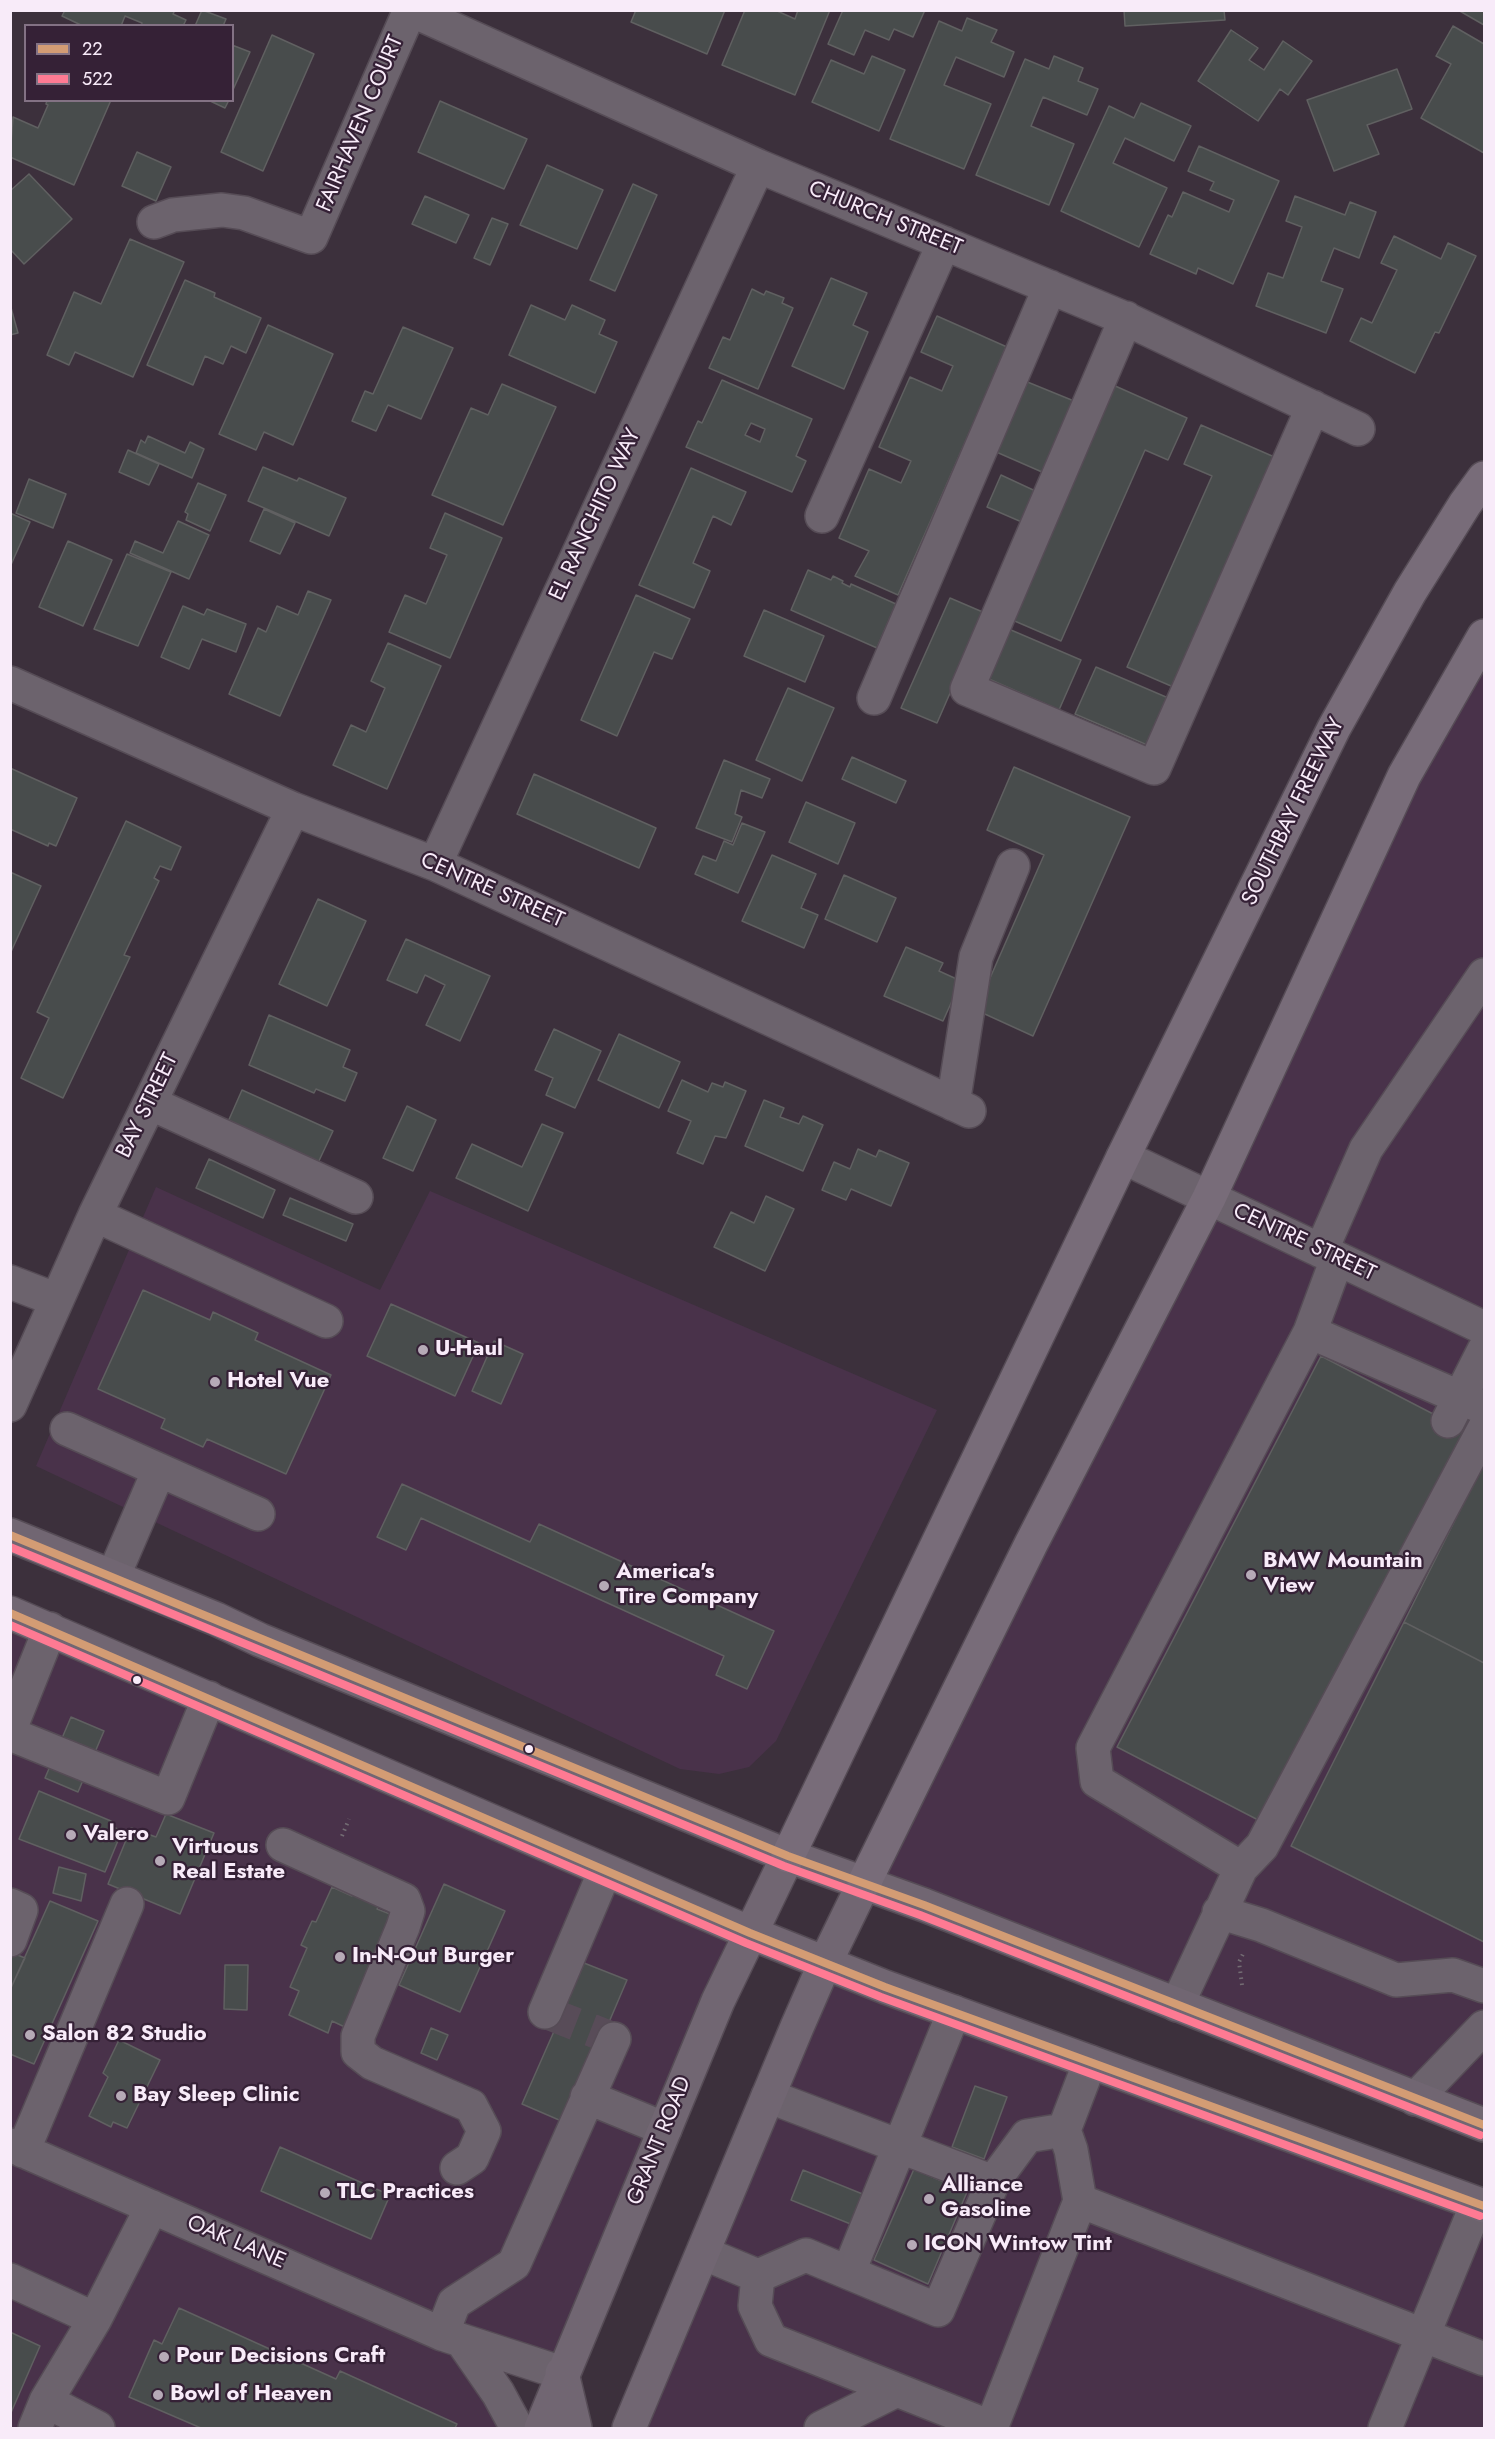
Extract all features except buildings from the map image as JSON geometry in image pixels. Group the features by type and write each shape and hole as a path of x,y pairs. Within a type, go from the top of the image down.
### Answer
{"highway":[{"name":"SOUTHBAY FREEWAY","path":"788,1856 1123,1157 1334,728 1410,592 1483,480"},
{"path":"864,1883 1031,1544 1209,1198 1404,776 1485,636"}],"main road":[{"path":"10,1535 788,1856 864,1883 1485,2125"},
{"path":"10,1612 605,1871 825,1963 1090,2062 1482,2198"},
{"name":"GRANT ROAD","path":"541,2428 718,2001 788,1856"},
{"path":"629,2428 825,1963 864,1883"},
{"path":"562,2373 575,2428"}],"street":[{"name":"CHURCH STREET","path":"411,10 758,166 1126,318 1358,429"},
{"name":"FAIRHAVEN COURT","path":"154,222 173,214 222,210 244,213 311,237 411,10"},
{"name":"EL RANCHITO WAY","path":"435,864 758,166"},
{"path":"822,516 944,243"},
{"path":"874,698 1050,287"},
{"path":"1126,318 967,689 1154,768 1313,407"},
{"name":"CENTRE STREET","path":"10,683 293,809 435,864 961,1107 976,957 1013,866"},
{"name":"BAY STREET","path":"11,1402 95,1215 293,809"},
{"path":"1252,1857 1097,1781 1093,1748 1310,1332 1329,1255 1366,1149 1485,975"},
{"path":"150,1102 356,1197"},
{"name":"CENTRE STREET","path":"1123,1157 1485,1328"},
{"path":"95,1215 326,1321"},
{"path":"10,1282 57,1300"},
{"path":"1310,1332 1464,1409 1485,1350"},
{"path":"67,1429 258,1514"},
{"path":"1177,2005 1219,1912 1252,1857 1485,1429"},
{"path":"113,1577 159,1470"},
{"path":"10,1729 50,1629"},
{"path":"10,1734 168,1798 208,1698"},
{"path":"282,1845 404,1900 408,1911 358,2036 358,2052 372,2063 471,2106 484,2131 472,2158 457,2168"},
{"path":"545,2012 605,1871"},
{"path":"17,2148 127,1904"},
{"path":"10,1905 21,1910 10,1940"},
{"path":"1219,1912 1261,1925 1396,1980 1453,1975 1485,1986"},
{"path":"849,2271 902,2146 954,2012"},
{"path":"1415,2099 1485,2026"},
{"path":"518,2428 498,2393 452,2337 454,2303 514,2264 614,2039"},
{"path":"758,2276 754,2306 771,2340 992,2428 1080,2201 1071,2150 1064,2130 1090,2062"},
{"path":"768,2096 993,2182"},
{"path":"588,2097 665,2129"},
{"path":"703,2253 758,2276 806,2255 938,2310 993,2182 1027,2136 1064,2130"},
{"name":"OAK LANE","path":"17,2148 452,2337 562,2373"},
{"path":"1385,2428 1482,2198"},
{"path":"1080,2201 1485,2359"},
{"path":"98,2428 40,2415 95,2319 152,2207"},
{"path":"10,2280 95,2319"},
{"path":"821,2428 897,2390"}],"path":[{"path":"1242,1985 1239,1962 1247,1947"}],"shaded area":[{"name":"BMW Mountain View","path":"1484,636 1484,2124 864,1883"},
{"path":"156,1187 380,1290 430,1191 937,1410 776,1741 749,1767 719,1774 680,1769 36,1466"},
{"path":"10,1613 750,1933 562,2373 463,2342 517,2428 11,2428"},
{"path":"825,1963 1484,2206 1484,2428 629,2428"}],"tunnel":[{"path":"545,2012 614,2039"}],"transit line":[{"name":"22","path":"10,1535 788,1856 924,1905 1484,2125"},
{"name":"522","path":"10,1547 784,1866 920,1915 1480,2135"},
{"name":"22","path":"10,1613 750,1933 885,1987 1484,2206"},
{"name":"522","path":"10,1625 746,1943 881,1997 1480,2216"}],"place":[{"name":"U-Haul","path":"423,1350"},
{"name":"Hotel Vue","path":"215,1382"},
{"name":"BMW Mountain View","path":"1251,1575"},
{"name":"America's Tire Company","path":"604,1586"},
{"name":"Valero","path":"71,1835"},
{"name":"Virtuous Real Estate","path":"160,1861"},
{"name":"In-N-Out Burger","path":"340,1957"},
{"name":"Salon 82 Studio","path":"30,2035"},
{"name":"Bay Sleep Clinic","path":"121,2096"},
{"name":"TLC Practices","path":"325,2193"},
{"name":"Alliance Gasoline","path":"929,2199"},
{"name":"ICON Wintow Tint","path":"912,2245"},
{"name":"Pour Decisions Craft","path":"164,2357"},
{"name":"Bowl of Heaven","path":"158,2395"}]}
